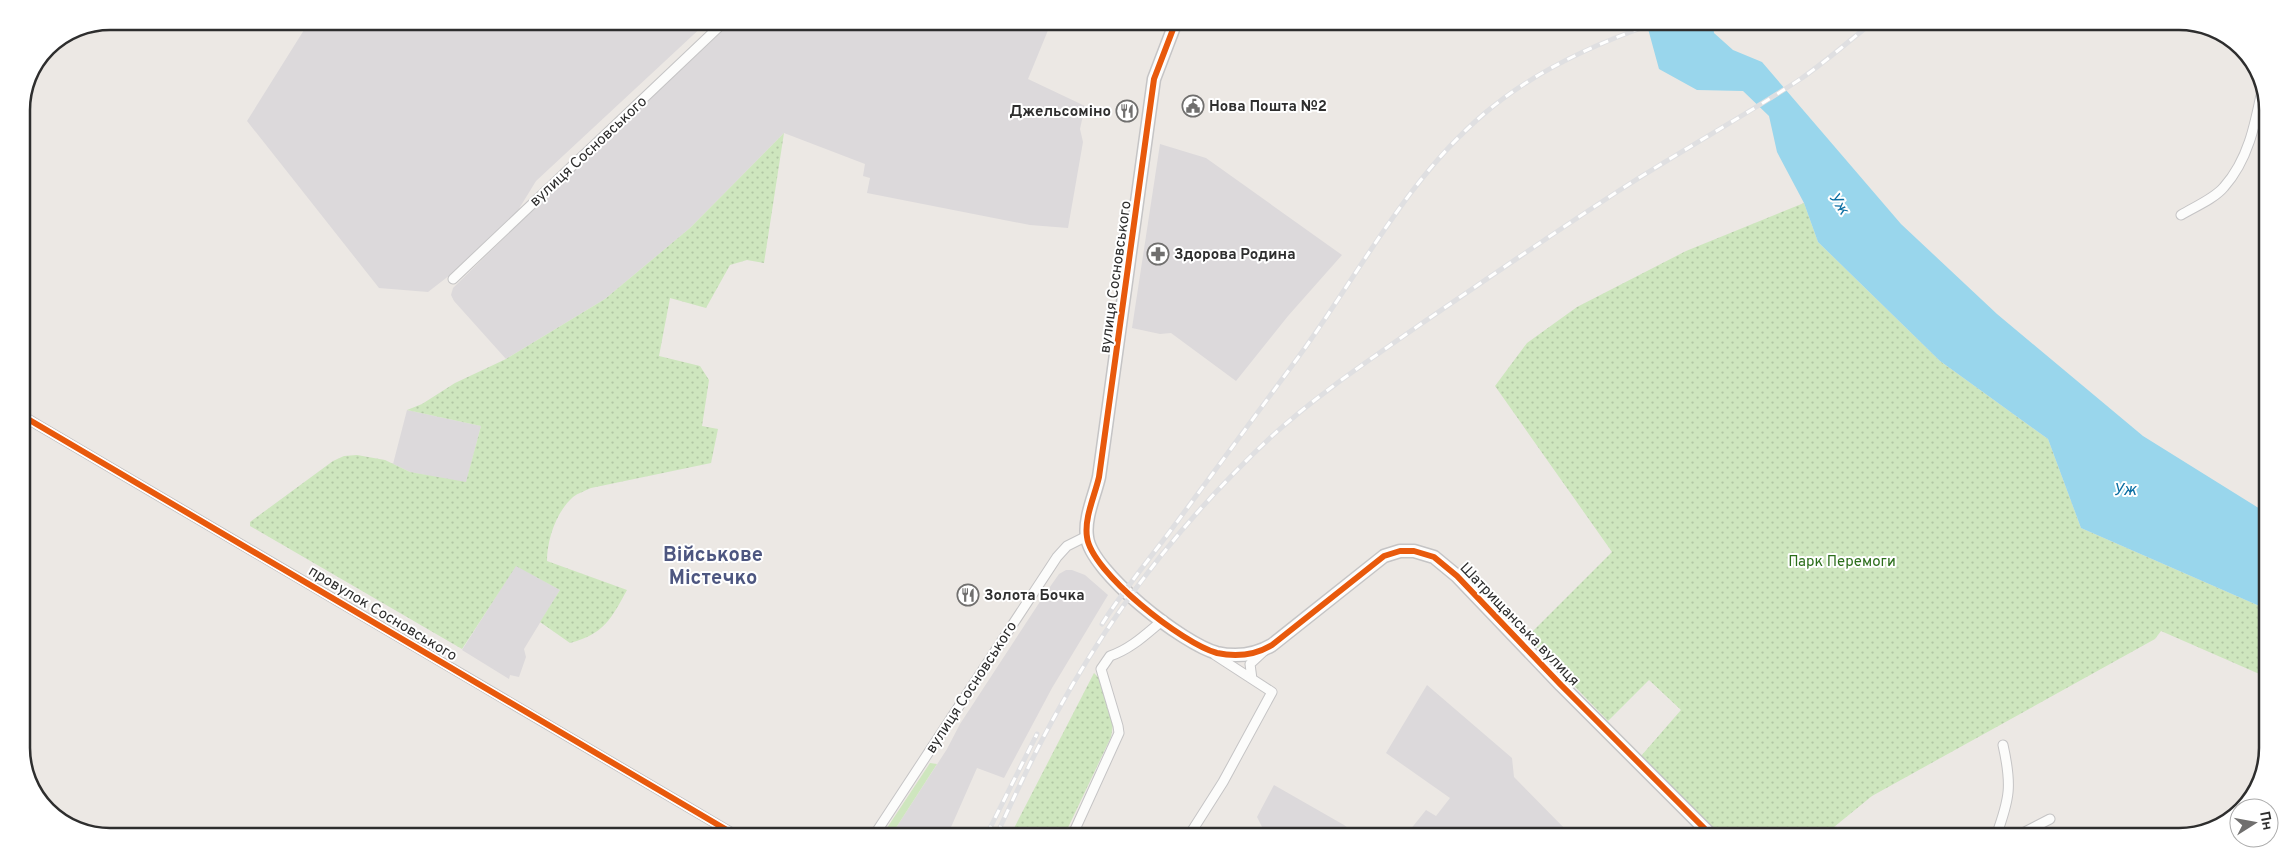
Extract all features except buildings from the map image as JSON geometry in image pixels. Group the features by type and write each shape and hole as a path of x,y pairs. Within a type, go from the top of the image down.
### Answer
{"street":[{"name":"вулиця Сосновського","path":"453,279 717,30"},
{"name":"вулиця Сосновського","path":"878,828 1057,557 1068,546 1087,536 1088,519 1099,477 1145,157 1154,79 1173,30"},
{"path":"2181,214 2223,189 2242,161 2253,132 2259,104"},
{"name":"провулок Сосновського","path":"30,420 722,828"},
{"name":"Шатрищанська вулиця","path":"1087,536 1093,555 1103,569 1130,596 1180,635 1206,649 1222,654 1241,655 1272,645 1384,556 1400,551 1414,551 1434,557 1456,576 1561,685 1704,828"},
{"path":"1075,828 1118,733 1118,726 1101,669 1110,656 1120,654 1131,647 1162,620"},
{"path":"1252,679 1249,672 1250,664 1272,645"},
{"path":"1194,828 1222,782 1272,692 1206,649"},
{"path":"1999,828 2009,797 2009,773 2003,745"},
{"path":"2033,828 2050,819"}],"shaded area":[{"path":"304,30 698,30 536,181 517,212 450,275 428,292 379,288 247,121"},
{"path":"724,30 1048,30 1028,79 1085,106 1080,129 1083,142 1068,228 1030,225 867,193 870,178 863,176 865,164 784,133 690,228 605,299 506,359 454,301 451,295 453,288 559,184"},
{"path":"1160,144 1206,158 1342,255 1288,316 1236,381 1171,333 1160,334 1132,328"},
{"path":"407,410 481,426 466,483 410,472 393,464"},
{"path":"516,565 560,590 524,649 526,657 519,677 510,675 509,679 462,650"},
{"path":"1066,570 1072,570 1085,575 1108,595 1052,688 1004,778 977,768 951,828 896,828 947,749 960,724 1059,574"},
{"path":"1427,685 1512,758 1514,777 1564,828 1412,828 1426,810 1436,816 1450,798 1386,753"},
{"path":"1274,785 1348,828 1262,828 1257,817"}],"green space":[{"path":"784,133 764,263 747,260 730,265 706,308 670,298 659,356 700,366 709,380 702,426 718,429 711,463 591,488 575,496 567,503 557,518 551,535 547,561 627,590 611,617 599,630 570,643 540,622 560,590 516,566 462,649 250,526 250,522 333,461 344,456 357,455 385,460 410,472 466,482 481,426 407,410 422,404 455,383 506,359 605,299 690,228"},
{"name":"Парк Перемоги","path":"1804,203 1818,242 1940,361 2048,439 2081,528 2259,606 2259,674 2161,631 2155,639 1872,796 1833,828 1710,828 1641,756 1681,710 1649,680 1608,721 1527,637 1612,552 1495,386 1527,343 1577,307 1686,251"},
{"path":"1094,673 1099,678 1113,725 1111,737 1068,828 1014,828"},
{"path":"930,763 937,764 896,828 887,828"}],"water":[{"name":"Уж","path":"1648,30 1714,30 1714,33 1733,50 1762,62 1901,224 1997,314 2143,436 2259,508 2259,606 2081,528 2048,439 1940,361 1818,242 1804,203 1777,152 1769,116 1743,91 1697,90 1659,69"}],"railway":[{"path":"1102,624 1317,331 1406,200 1456,140 1485,113 1522,85 1585,51 1637,30"},
{"path":"1000,828 1056,714 1101,638 1153,566 1181,532 1240,467 1272,436 1325,392 1418,326 1620,190 1802,78 1863,30"},
{"path":"990,828 1037,734"}],"cycle path":[{"path":"1173,30 1154,79 1099,477 1087,522 1087,537 1092,552 1104,569 1121,587 1162,622 1202,647 1217,653 1231,655 1252,653 1272,645 1384,556 1400,551 1414,551 1434,557 1457,576 1561,685 1704,828"},
{"path":"30,420 723,828"}],"place":[{"name":"Нова Пошта №2","path":"1193,106"},
{"name":"Джельсоміно","path":"1127,111"},
{"name":"Здорова Родина","path":"1158,254"},
{"name":"Золота Бочка","path":"968,595"}],"district":[{"name":"Військове Містечко","path":"713,566"}]}
